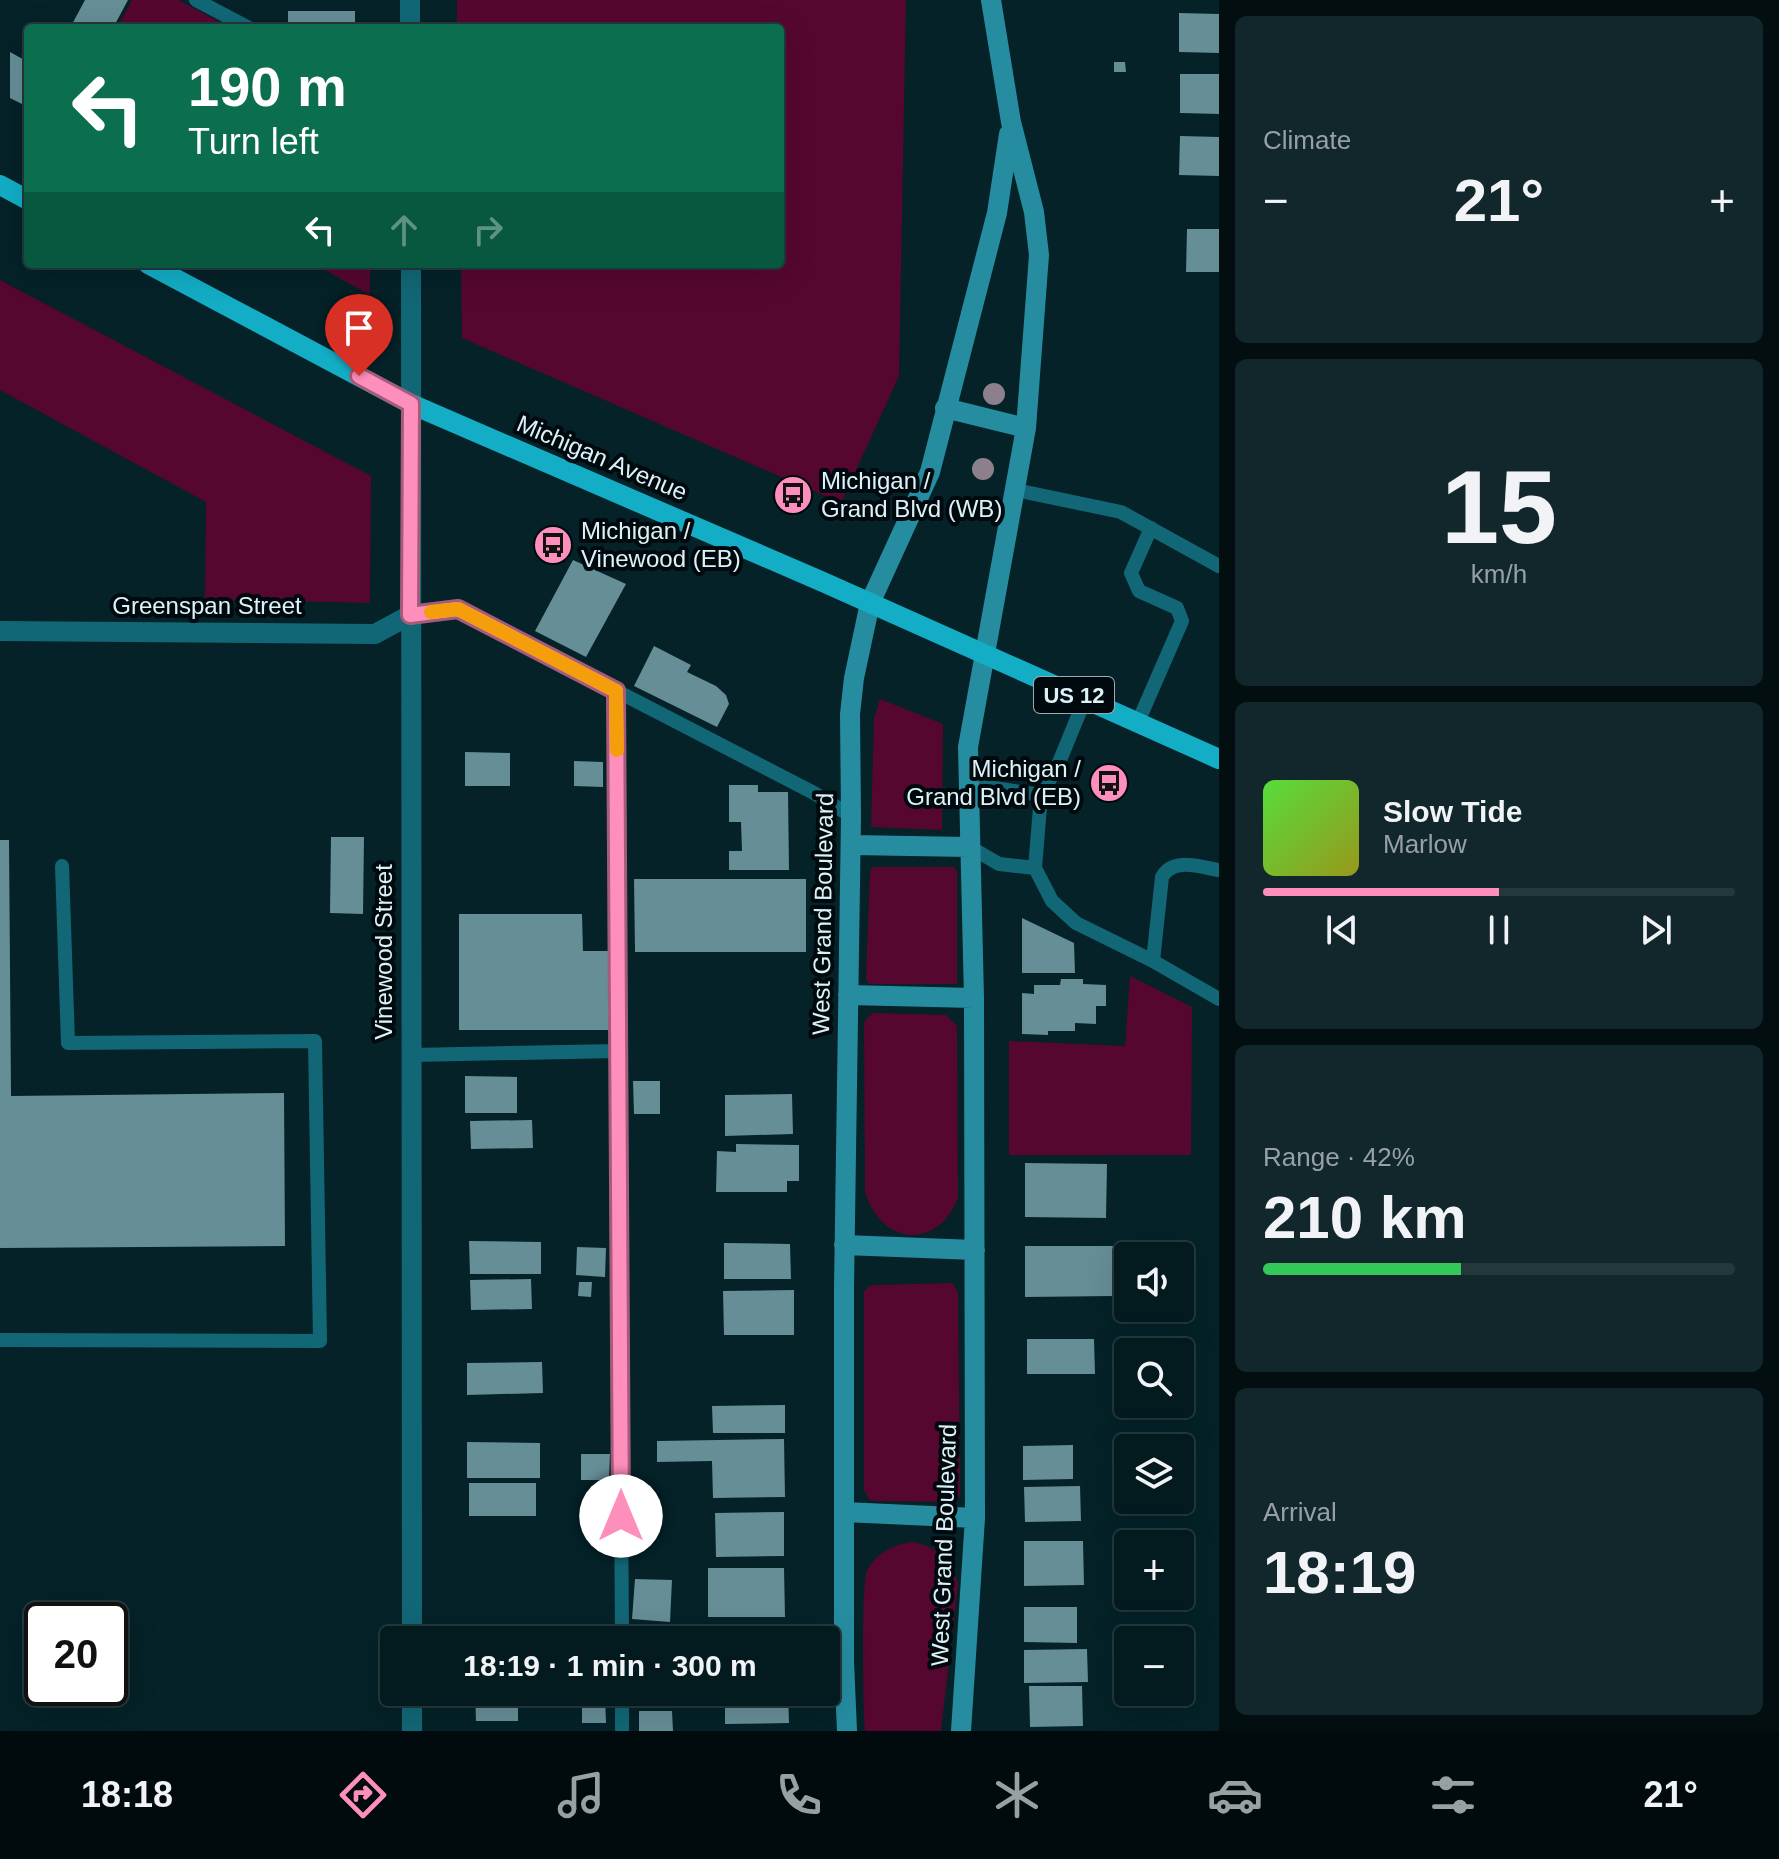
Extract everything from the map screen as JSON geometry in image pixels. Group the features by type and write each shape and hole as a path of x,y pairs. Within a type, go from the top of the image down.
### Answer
{"main road":[{"path":"0,185 24,198"},
{"name":"Michigan Avenue","path":"156,268 411,404 870,603 1219,759"}],"street":[{"path":"410,0 410,24"},
{"name":"West Grand Boulevard","path":"961,1731 975,1518 974,998 968,747 1026,428 1039,255 1034,212 1011,122 991,0"},
{"name":"West Grand Boulevard","path":"847,1731 844,1245 851,702 870,603 930,472 997,213 1011,122"},
{"name":"Vinewood Street","path":"411,268 412,1626"},
{"path":"945,408 1026,428"},
{"name":"Greenspan Street","path":"0,631 375,634 410,615"},
{"path":"851,845 970,847"},
{"path":"848,995 974,998"},
{"path":"844,1245 975,1250"},
{"path":"844,1512 975,1518"},
{"path":"412,1706 412,1731"}],"lane":[{"path":"203,2 242,24"},
{"path":"1016,490 1121,512 1219,566"},
{"path":"1138,722 1182,621 1177,608 1139,591 1131,573 1151,528"},
{"path":"410,615 458,609 814,793 851,816"},
{"path":"616,691 622,1626"},
{"path":"1085,699 1058,765 1041,795 1035,868 1052,901 1076,923 1153,961 1219,999"},
{"path":"968,784 1041,795"},
{"path":"970,847 999,864 1035,868"},
{"path":"1153,961 1165,870 1179,864 1219,870"},
{"path":"0,1340 320,1341 315,1041 68,1043 62,866"},
{"path":"411,1055 618,1051"},
{"path":"622,1706 622,1731"}],"shaded area":[{"path":"132,0 178,0 223,24 119,24"},
{"path":"457,0 906,0 899,376 841,503 462,338 461,268 784,268 784,24 457,24"},
{"path":"321,268 370,268 370,295"},
{"path":"0,280 371,476 370,603 205,599 206,502 0,390"},
{"path":"880,699 943,724 942,830 871,827 874,718"},
{"path":"872,867 954,867 957,871 957,984 868,984"},
{"path":"1130,976 1192,1007 1191,1155 1009,1155 1009,1041 1125,1046"},
{"path":"873,1013 946,1015 957,1026 958,1198 949,1215 937,1227 924,1233 910,1235 883,1223 865,1192 864,1024"},
{"path":"952,1283 958,1292 960,1496 952,1502 873,1501 864,1490 864,1292 875,1285"},
{"path":"912,1542 941,1555 952,1568 958,1583 941,1731 865,1731 863,1622 867,1571 885,1551"}],"building":[{"path":"85,0 128,0 115,24 72,24"},
{"path":"288,11 355,11 355,24 288,24"},
{"path":"1179,13 1219,14 1219,53 1179,52"},
{"path":"10,52 24,60 24,105 10,98"},
{"path":"1114,62 1125,62 1126,72 1114,72"},
{"path":"1180,74 1219,74 1219,114 1180,113"},
{"path":"1180,136 1219,137 1219,176 1179,175"},
{"path":"1187,229 1219,229 1219,272 1186,272"},
{"path":"573,560 626,584 586,657 535,631"},
{"path":"654,646 691,665 687,672 716,686 726,695 729,704 717,727 634,686"},
{"path":"465,752 510,753 510,786 465,786"},
{"path":"574,761 603,762 603,787 574,786"},
{"path":"729,785 758,785 758,792 788,792 789,870 729,870 729,851 742,851 741,822 729,822"},
{"path":"331,837 364,837 363,914 330,913"},
{"path":"0,840 9,840 11,1096 284,1093 285,1246 0,1248"},
{"path":"634,879 806,879 806,952 635,952"},
{"path":"459,914 582,914 583,951 609,951 609,1030 459,1030"},
{"path":"1022,918 1074,943 1075,973 1022,973"},
{"path":"1061,979 1083,979 1083,984 1106,985 1106,1006 1096,1006 1096,1024 1075,1023 1075,1031 1048,1031 1048,1035 1022,1034 1022,993 1034,994 1034,985 1060,985"},
{"path":"465,1076 517,1077 517,1113 465,1113"},
{"path":"633,1081 660,1081 660,1114 634,1114"},
{"path":"792,1094 793,1134 725,1136 725,1095"},
{"path":"532,1120 533,1148 471,1149 470,1121"},
{"path":"736,1144 799,1145 799,1181 787,1181 787,1192 716,1192 717,1151 736,1152"},
{"path":"1025,1163 1107,1164 1106,1218 1025,1217"},
{"path":"469,1241 541,1242 541,1274 470,1274"},
{"path":"724,1243 790,1244 791,1279 724,1279"},
{"path":"1025,1246 1114,1246 1114,1296 1025,1297"},
{"path":"577,1247 606,1248 605,1277 576,1275"},
{"path":"531,1279 532,1309 471,1310 470,1280"},
{"path":"579,1282 592,1282 591,1297 578,1296"},
{"path":"794,1290 794,1335 724,1335 723,1291"},
{"path":"1027,1339 1094,1339 1095,1374 1027,1374"},
{"path":"542,1362 543,1393 467,1395 467,1363"},
{"path":"785,1405 785,1433 713,1433 712,1406"},
{"path":"784,1439 785,1497 713,1498 712,1461 657,1462 657,1441"},
{"path":"467,1442 540,1443 540,1478 467,1478"},
{"path":"1073,1445 1073,1479 1023,1480 1023,1446"},
{"path":"581,1454 610,1454 609,1480 581,1480"},
{"path":"469,1483 536,1483 536,1516 469,1516"},
{"path":"1080,1486 1081,1521 1025,1522 1024,1487"},
{"path":"784,1512 784,1556 716,1557 715,1513"},
{"path":"1024,1541 1083,1541 1084,1585 1024,1586"},
{"path":"708,1568 784,1568 785,1617 708,1617"},
{"path":"635,1579 672,1580 670,1622 632,1619"},
{"path":"1024,1607 1077,1607 1077,1643 1024,1642"},
{"path":"1087,1649 1088,1682 1024,1683 1024,1650"},
{"path":"1029,1686 1082,1686 1083,1726 1030,1727"},
{"path":"475,1706 518,1706 518,1721 476,1721"},
{"path":"582,1706 605,1706 606,1723 582,1723"},
{"path":"725,1706 788,1706 789,1723 725,1724"},
{"path":"639,1711 672,1711 673,1731 639,1731"}],"slow traffic":[{"path":"431,612 458,609 616,691 617,750"}],"place":[{"name":"Michigan / Grand Blvd (WB)","path":"793,495"},
{"name":"Michigan / Vinewood (EB)","path":"553,545"},
{"name":"Michigan / Grand Blvd (EB)","path":"1109,783"}],"route":[{"path":"359,376 411,404 410,615 458,609 616,691 621,1516"}]}
